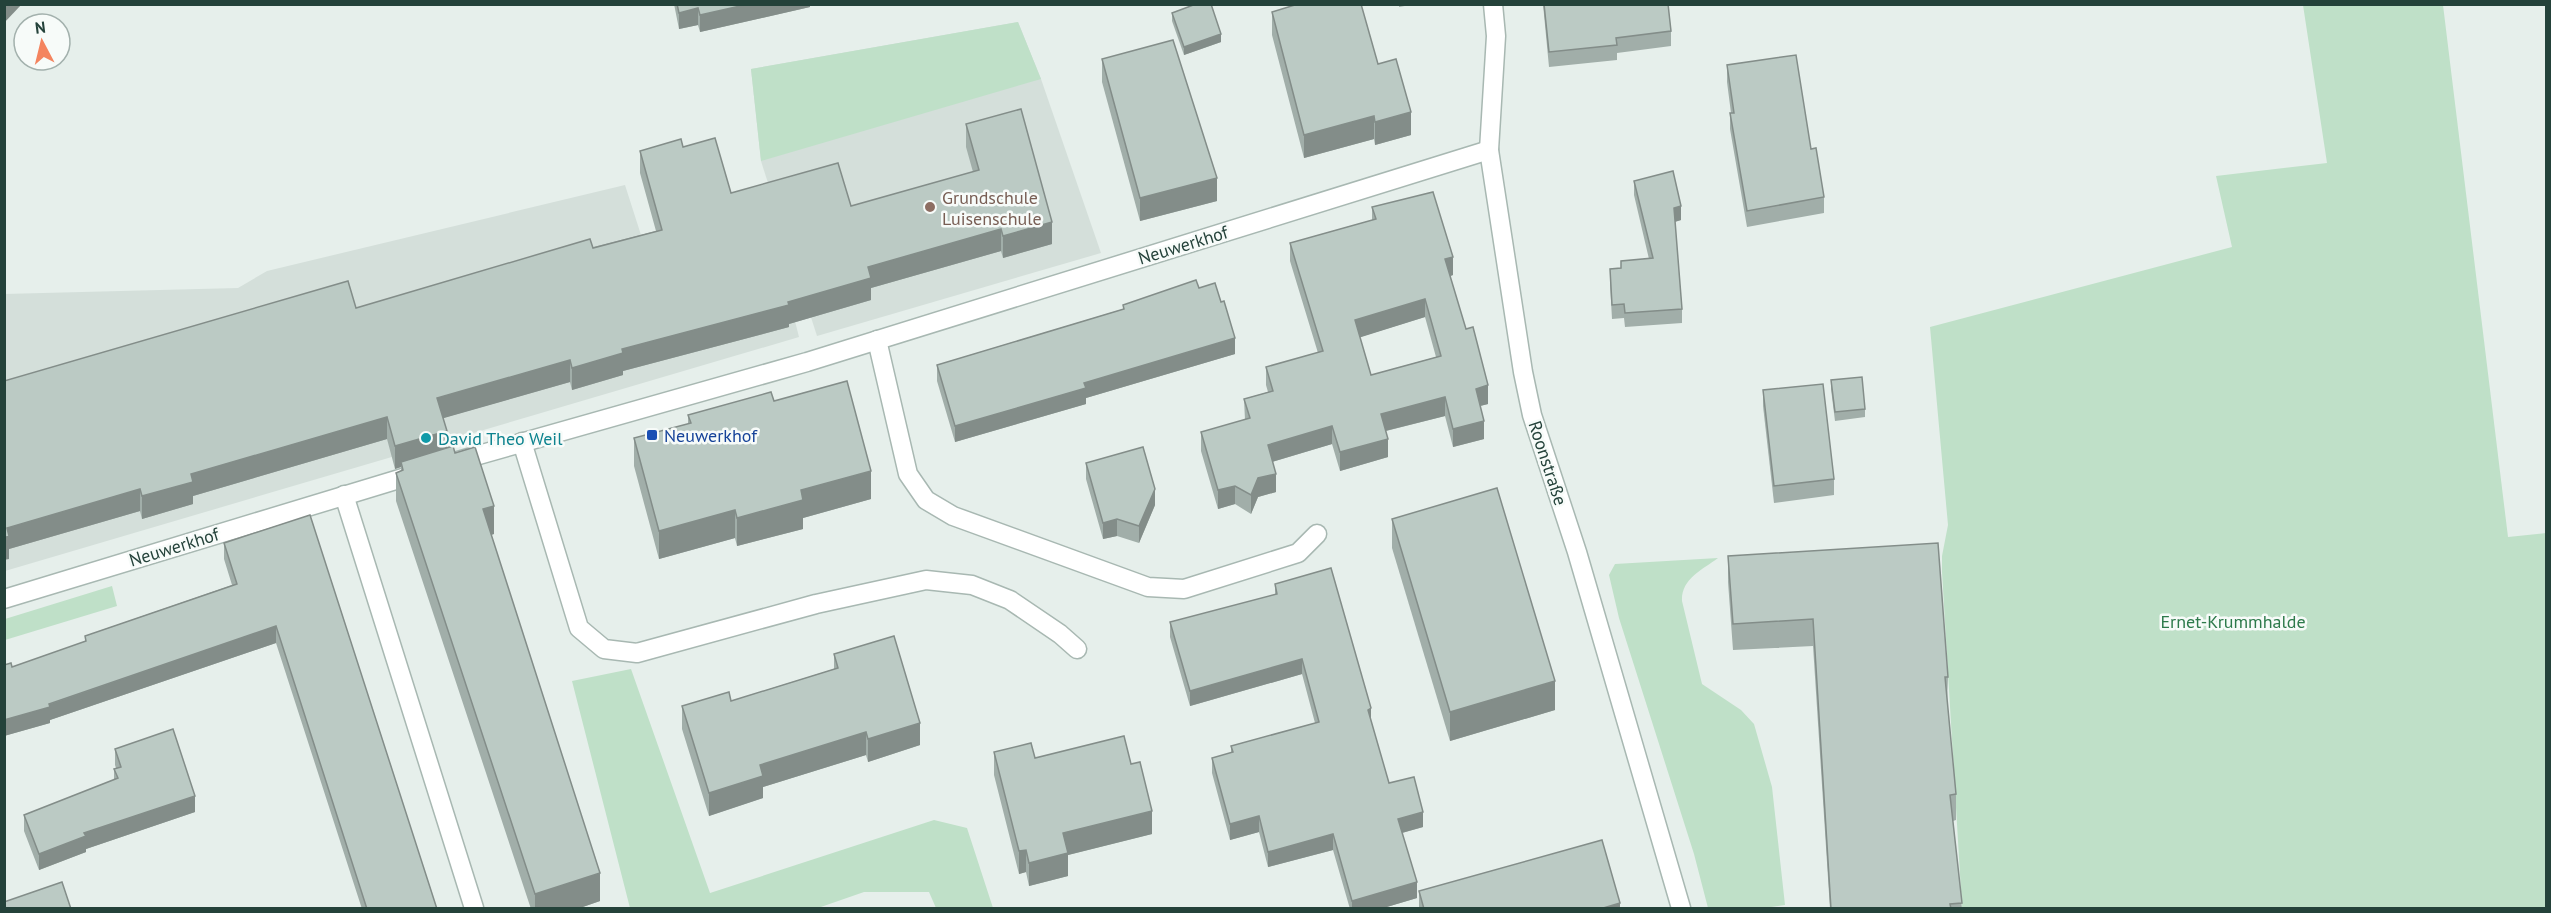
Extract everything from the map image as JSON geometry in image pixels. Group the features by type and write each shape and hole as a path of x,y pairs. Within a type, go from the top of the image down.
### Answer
{"street":[{"name":"Roonstraße","path":"1493,4 1496,36 1489,150 1521,360 1532,414 1577,552 1681,909"},
{"name":"Neuwerkhof","path":"4,599 522,442 877,340 1489,150"},
{"path":"877,340 908,474 926,500 953,516 1148,587 1184,589 1298,553 1317,534"},
{"path":"522,442 579,628 604,649 637,653 816,604 926,580 972,585 1010,600 1060,634 1077,649"},
{"path":"344,495 474,909"}],"shaded area":[{"name":"Grundschule Luisenschule","path":"1018,22 1041,79 1101,253 817,336 761,161 751,69"},
{"path":"625,185 641,235 765,202 799,337 5,571 4,294 238,288 267,271"}],"green space":[{"name":"Ernet-Krummhalde","path":"2303,5 2443,5 2508,537 2546,533 2546,908 1962,908 1942,572 1942,556 1948,525 1930,327 2232,247 2216,176 2327,163"},
{"path":"1018,22 1041,79 761,161 751,69"},
{"path":"1718,558 1689,581 1682,601 1702,684 1741,710 1754,724 1772,787 1785,905 1764,908 1708,908 1694,854 1619,618 1609,575 1615,564"},
{"path":"112,586 117,606 5,640 5,619"},
{"path":"631,669 710,893 934,820 967,828 993,908 936,908 929,892 864,892 818,908 630,908 572,681"}],"building":[{"path":"677,4 749,4 700,15 698,8 679,13"},
{"path":"1196,4 1211,4 1221,34 1184,47 1172,13"},
{"path":"1298,4 1361,4 1378,64 1396,59 1411,112 1375,122 1374,116 1304,135 1272,12"},
{"path":"1544,4 1668,4 1671,31 1616,38 1617,45 1549,52"},
{"path":"1173,40 1217,178 1140,198 1102,59"},
{"path":"1796,55 1811,149 1816,148 1824,197 1747,211 1730,113 1734,113 1727,65"},
{"path":"1021,109 1052,222 1003,236 1001,229 868,267 871,278 788,302 789,305 622,349 623,353 572,368 570,360 437,398 447,431 395,446 387,417 191,474 193,482 142,496 140,489 7,528 9,536 4,538 4,381 348,281 356,308 590,239 593,248 662,230 640,151 681,139 683,147 715,138 731,193 838,163 851,206 979,170 966,124"},
{"path":"1673,171 1681,206 1674,208 1682,309 1625,313 1624,304 1612,305 1610,269 1621,268 1621,261 1653,258 1634,181"},
{"path":"1433,192 1453,257 1445,259 1466,329 1473,327 1488,385 1476,389 1484,421 1453,429 1445,397 1381,414 1388,439 1340,452 1332,426 1268,445 1276,474 1258,478 1251,495 1235,486 1218,490 1201,432 1250,418 1244,399 1273,391 1266,367 1323,351 1290,243 1376,219 1372,207","holes":["1425,299 1441,356 1371,375 1355,320"]},
{"path":"1196,280 1199,288 1215,283 1221,302 1224,301 1235,338 1084,383 1086,388 955,426 937,365 1124,309 1123,305"},
{"path":"1862,377 1865,409 1835,412 1831,380"},
{"path":"847,381 871,471 801,490 803,500 737,518 735,510 659,531 634,438 691,423 688,415 771,392 774,401"},
{"path":"1823,384 1834,479 1774,486 1763,390"},
{"path":"453,446 455,453 475,447 494,506 483,509 600,873 535,894 396,473 403,470 401,462"},
{"path":"1143,447 1155,489 1139,526 1117,519 1103,523 1086,463"},
{"path":"1497,488 1555,681 1450,712 1392,519"},
{"path":"310,515 437,909 367,909 276,626 49,704 50,707 4,720 4,665 11,663 12,667 86,641 85,636 237,584 224,543"},
{"path":"1938,543 1948,677 1945,677 1956,794 1950,795 1962,903 1950,904 1951,909 1831,909 1813,619 1733,624 1728,556"},
{"path":"1331,568 1371,708 1368,710 1389,783 1414,777 1423,812 1398,819 1417,882 1352,901 1333,834 1268,852 1259,816 1230,824 1212,758 1233,752 1231,746 1319,722 1302,659 1190,691 1170,622 1277,594 1275,584"},
{"path":"894,636 920,723 868,739 866,732 760,765 763,776 709,793 682,706 729,692 731,701 838,668 834,654"},
{"path":"173,729 195,796 84,833 86,836 39,854 24,815 118,778 114,769 121,767 115,749"},
{"path":"1124,736 1131,764 1140,762 1152,811 1063,833 1068,853 1029,863 1026,850 1019,851 994,752 1031,743 1035,758"},
{"path":"1602,840 1620,903 1600,909 1424,909 1419,891"},
{"path":"62,882 71,909 6,909 4,902"}],"place":[{"name":"Grundschule Luisenschule","path":"930,207"},
{"name":"Neuwerkhof","path":"652,435"},
{"name":"David Theo Weil","path":"426,438"}]}
